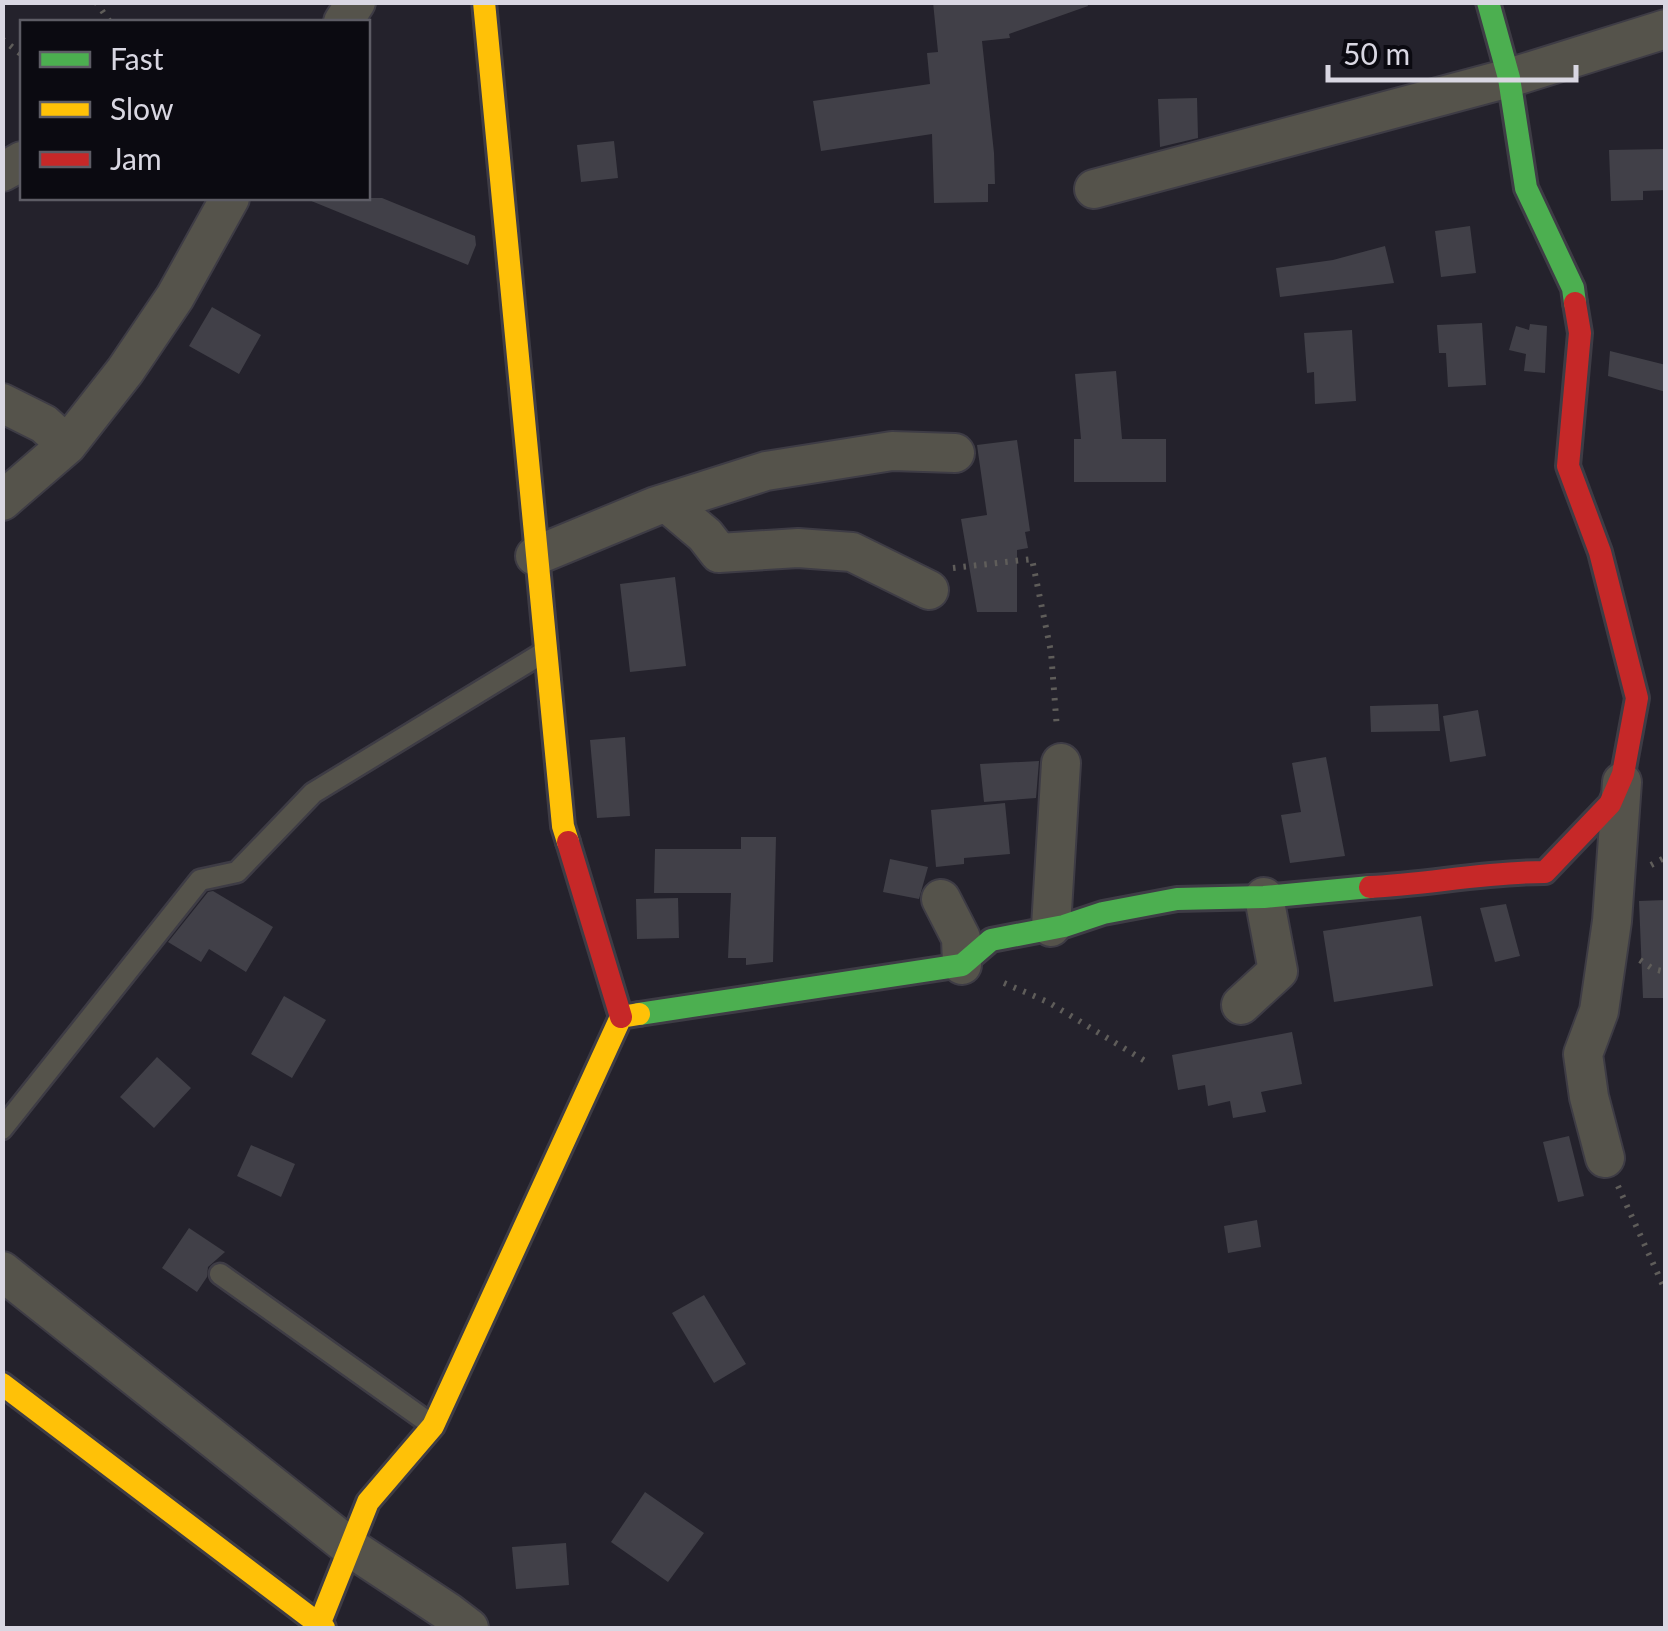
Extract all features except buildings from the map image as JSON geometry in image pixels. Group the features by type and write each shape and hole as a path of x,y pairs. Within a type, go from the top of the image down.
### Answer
{"street":[{"path":"2,1384 321,1627 368,1502 434,1426 622,1017 563,826 484,2"},
{"path":"1488,2 1509,78 1526,188 1572,288 1580,333 1568,466 1600,552 1637,698 1623,774 1610,939 1599,1011 1583,1054 1589,1097 1605,1158"},
{"path":"1094,189 1509,78 1666,29"},
{"path":"2,501 67,446 125,371 176,297 224,200"},
{"path":"2,403 44,424 67,446"},
{"path":"536,556 667,503 766,471 892,452 955,453"},
{"path":"667,503 705,535 719,553 798,548 852,552 929,590"},
{"path":"1051,928 1062,763"},
{"path":"622,1017 962,965 991,940 1103,912 1177,900 1264,897 1415,885 1509,872 1545,872 1610,804 1623,774"},
{"path":"1241,1005 1278,971 1264,897"},
{"path":"941,900 960,938 962,965"},
{"path":"2,1271 351,1548 469,1628"}],"lane":[{"path":"2,1129 200,880 238,872 313,793 547,650"},
{"path":"220,1274 434,1426"}],"path":[{"path":"929,590 939,569 1032,559 1051,652 1062,763"},
{"path":"962,965 1048,1002 1150,1064"},
{"path":"1605,1158 1666,1292"}],"traffic: fast":[{"path":"1488,2 1509,78 1526,188 1573,288 1575,303"},
{"path":"639,1014 962,965 991,940 1177,899 1264,897 1370,887"}],"traffic: slow":[{"path":"484,2 563,826 568,842"},
{"path":"319,1625 368,1502 433,1426 621,1017 639,1014"},
{"path":"2,1384 324,1628"}],"traffic: jam":[{"path":"1370,887 1545,872 1610,804 1623,774 1637,698 1600,552 1568,466 1580,333 1575,303"},
{"path":"568,842 621,1017"}]}
